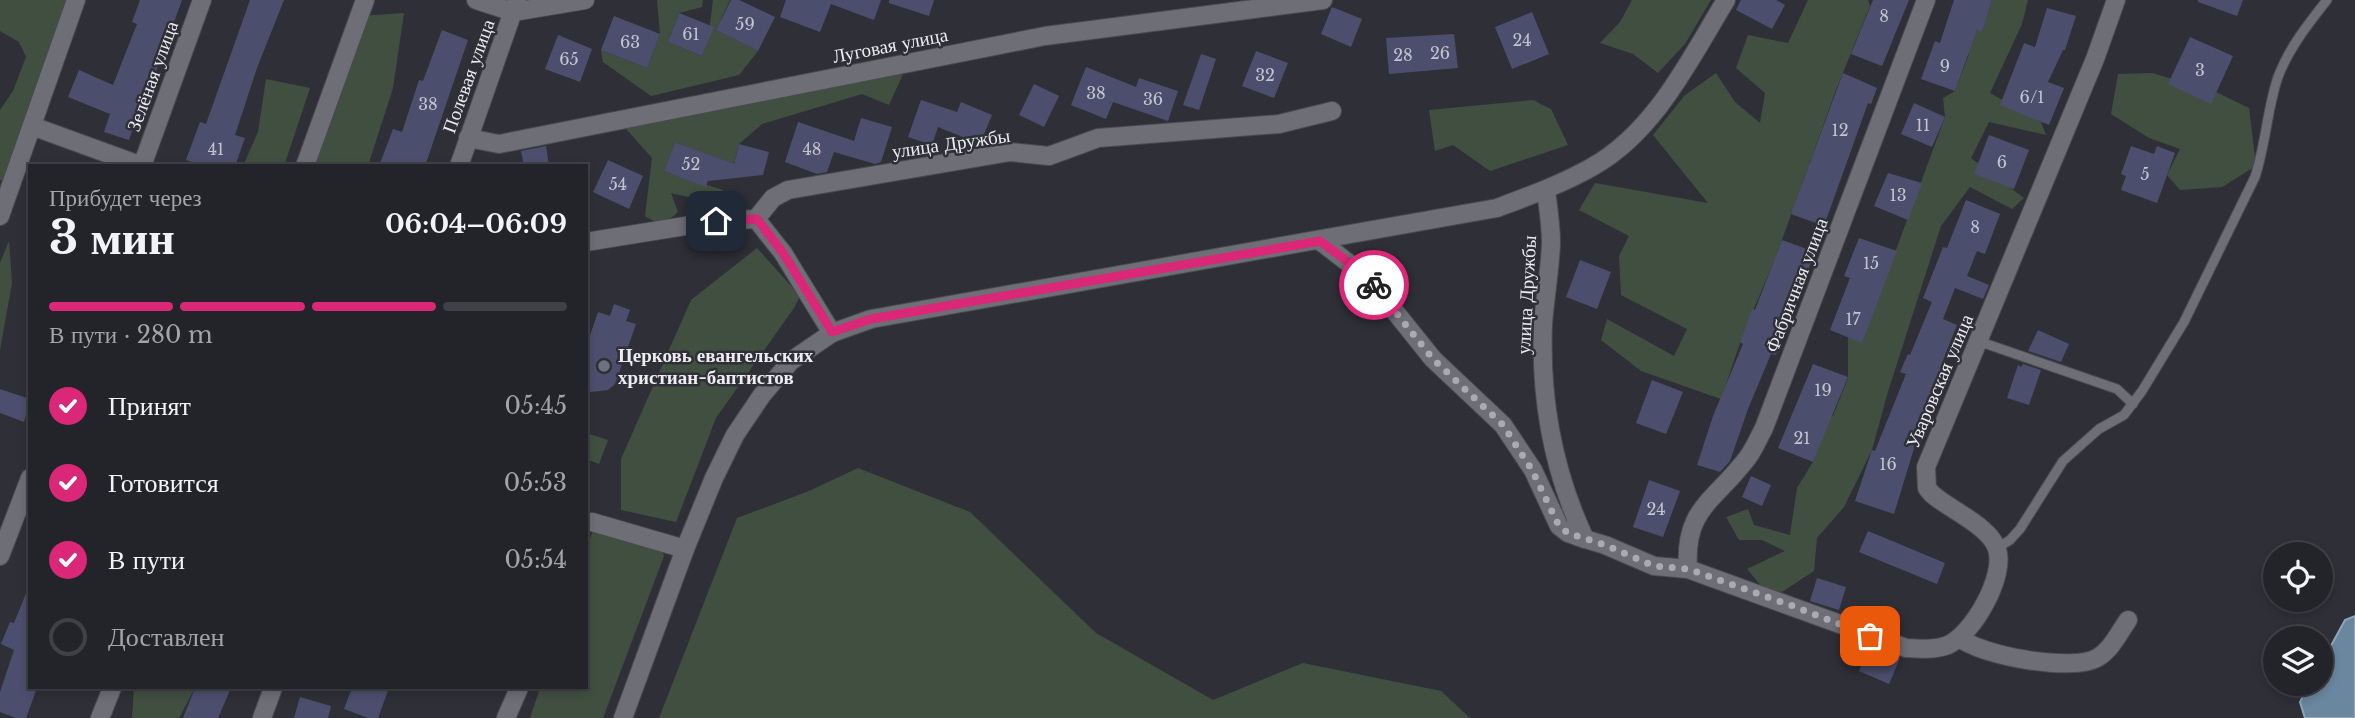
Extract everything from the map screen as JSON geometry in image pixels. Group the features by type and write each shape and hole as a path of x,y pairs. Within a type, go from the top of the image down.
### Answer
{"street":[{"path":"0,216 76,0"},
{"name":"Зелёная улица","path":"143,164 202,0"},
{"path":"306,164 365,0"},
{"path":"476,0 515,6 585,0"},
{"name":"Луговая улица","path":"468,138 499,144 1045,36 1323,0"},
{"path":"623,718 685,549 735,435 791,361 832,332 871,319 1429,222 1497,208 1546,190 1594,166 1631,138 1675,84 1727,0"},
{"name":"Фабричная улица","path":"1688,569 1689,534 1696,518 1747,460 1764,428 1926,0"},
{"name":"Уваровская улица","path":"1997,548 1988,535 1932,494 1927,488 1926,467 2095,59 2116,0"},
{"name":"Полевая улица","path":"459,164 515,6"},
{"name":"улица Дружбы","path":"757,219 773,198 788,190 1010,152 1049,156 1098,138 1279,124 1332,111"},
{"path":"32,126 136,164"},
{"name":"улица Дружбы","path":"1546,190 1551,245 1543,325 1543,363 1552,449 1564,490 1585,539"},
{"path":"588,242 716,221 757,219 783,253 832,332"},
{"path":"1320,241 1368,278 1433,359 1503,425 1532,470 1559,526 1568,533 1654,566 1688,569 1906,648 1929,649 1947,645 1960,638 1975,622 1996,573 1997,548"},
{"path":"0,556 28,483"},
{"path":"588,522 685,549"},
{"path":"1960,638 1967,645 1992,654 2073,665 2099,657 2109,649 2128,620"},
{"path":"100,718 112,689"},
{"path":"262,718 272,689"},
{"path":"506,718 519,689"}],"lane":[{"path":"1997,548 2010,540 2020,529 2063,461 2099,429 2124,415 2184,322 2232,227 2260,161 2272,100 2284,63 2327,0"},
{"path":"1978,341 2117,389 2133,404"}],"green space":[{"path":"0,0 69,0 4,181 0,180 0,110 13,91 26,57 19,42 0,31"},
{"path":"657,0 703,0 702,7 679,13 668,42 702,56 708,40 713,0 730,0 716,30 758,51 739,75 651,96 603,62 601,50 647,68 660,34"},
{"path":"1632,0 1711,0 1685,44 1658,73 1633,54 1600,43 1620,22"},
{"path":"1808,0 1868,0 1870,6 1836,90 1775,259 1743,334 1721,399 1641,371 1601,340 1607,319 1674,356 1687,329 1621,295 1619,256 1629,236 1579,210 1595,183 1708,203 1653,135 1685,95 1716,73 1735,102 1760,123 1765,93 1736,68 1748,35 1788,43"},
{"path":"1992,0 2028,0 2022,24 1990,93 2041,122 2046,135 1989,122 1971,158 2024,198 2012,209 1970,187 1941,226 1872,450 1844,507 1817,538 1814,571 1782,592 1763,588 1747,569 1785,551 1762,540 1739,540 1726,517 1748,509 1754,525 1790,535 1797,488 1813,462 1825,413 1833,416 1848,378 1848,337 1862,342 1945,117 1943,98 1955,91 1969,54 1957,23 1982,31"},
{"path":"404,13 393,88 369,164 309,164 359,16"},
{"path":"2152,73 2216,92 2249,108 2256,166 2222,187 2180,190 2167,175 2180,149 2149,138 2111,114 2118,74"},
{"path":"903,74 889,105 862,94 762,124 739,144 730,178 717,158 675,142 664,171 723,190 727,198 709,219 693,198 671,193 678,212 662,226 645,216 652,158 618,120"},
{"path":"266,79 310,88 285,164 244,164 258,132"},
{"path":"1533,100 1551,109 1568,145 1490,171 1453,145 1435,151 1429,110"},
{"path":"9,241 12,283 0,350 0,263"},
{"path":"757,248 800,296 794,308 716,418 676,522 621,510 621,459 691,300"},
{"path":"588,434 608,440 599,464 588,460"},
{"path":"858,468 970,512 1096,633 1213,700 1303,663 1441,691 1470,718 659,718 737,518 809,491"},
{"path":"593,530 658,541 664,556 603,718 530,718 540,689 588,689 588,545"},
{"path":"134,689 194,689 179,718 132,718"}],"water":[{"path":"2355,616 2355,718 2305,718 2300,702 2303,696 2333,696 2333,642 2345,620"}],"building":[{"path":"140,0 182,0 129,140 104,132 110,114 68,97 79,70 113,85 137,24 132,22"},
{"path":"250,0 284,0 257,68 235,135 245,138 236,164 198,164 186,160 200,122 206,124"},
{"path":"731,0 739,0 775,17 758,51 716,30"},
{"path":"786,0 881,0 874,20 831,4 820,32 780,17"},
{"path":"889,0 934,0 929,16 889,3"},
{"path":"1741,0 1776,0 1785,5 1772,29 1736,10"},
{"path":"1873,0 1909,0 1882,66 1851,54"},
{"path":"1954,0 1992,0 1982,32 1977,30 1955,91 1921,79 1935,41 1940,43"},
{"path":"2198,0 2243,0 2237,16"},
{"path":"1332,7 1362,19 1351,47 1321,34"},
{"path":"2047,8 2076,16 2065,50 2048,82 2064,88 2049,125 2000,105 2024,43 2035,47"},
{"path":"1532,12 1549,54 1512,69 1495,27"},
{"path":"679,13 714,27 702,56 668,42"},
{"path":"614,16 660,34 647,68 601,50"},
{"path":"442,30 468,40 426,164 380,164 393,129 402,132 419,80 423,81"},
{"path":"1454,34 1458,68 1389,74 1386,38"},
{"path":"558,35 592,49 580,82 545,69"},
{"path":"2190,37 2233,56 2211,104 2168,84"},
{"path":"1256,51 1288,63 1274,98 1242,86"},
{"path":"1201,54 1216,59 1199,110 1183,105"},
{"path":"1086,67 1136,87 1139,78 1178,91 1168,121 1113,102 1106,119 1071,105"},
{"path":"1843,73 1877,88 1871,104 1868,103 1824,226 1791,214"},
{"path":"1034,84 1059,96 1044,127 1019,115"},
{"path":"921,100 957,112 961,102 992,115 980,144 938,127 932,145 908,137"},
{"path":"1914,103 1945,117 1932,147 1901,134"},
{"path":"861,118 892,127 881,162 875,164 834,152 827,172 817,174 785,162 798,122 854,141"},
{"path":"1989,135 2029,150 2014,189 1974,174"},
{"path":"675,142 734,164 739,144 769,152 763,175 708,181 706,187 664,171"},
{"path":"546,146 549,164 524,164 521,151"},
{"path":"2131,146 2154,154 2157,146 2175,153 2157,203 2121,190 2126,176 2121,174"},
{"path":"608,160 643,176 629,209 593,192"},
{"path":"1888,173 1922,183 1908,220 1874,206"},
{"path":"1966,200 2000,214 1985,254 1977,251 1967,276 1989,285 1983,299 1955,288 1943,319 1957,325 1940,368 1944,370 1927,409 1933,411 1920,444 1916,442 1894,514 1855,501 1872,450 1875,451 1906,374 1900,372 1932,302 1923,298 1943,247 1947,248"},
{"path":"1859,238 1897,251 1862,343 1830,330 1850,278 1844,276"},
{"path":"1782,240 1815,252 1776,355 1771,354 1748,409 1730,461 1720,472 1697,465 1713,416 1743,344 1740,342 1752,309 1755,310"},
{"path":"1580,260 1611,272 1597,309 1566,297"},
{"name":"Церковь евангельских христиан-баптистов","path":"614,304 630,310 626,321 636,324 615,384 608,390 591,392 588,390 588,341 598,312 610,316"},
{"path":"2038,330 2069,344 2061,362 2028,351"},
{"path":"1813,364 1848,377 1813,462 1778,448"},
{"path":"2023,364 2041,370 2029,405 2007,398 2018,365 2021,367"},
{"path":"1652,380 1683,392 1666,434 1636,423"},
{"path":"0,389 28,398 24,422 0,413"},
{"path":"1751,476 1771,485 1762,506 1742,497"},
{"path":"1649,480 1680,491 1663,537 1633,527"},
{"path":"1868,531 1945,563 1937,584 1859,552"},
{"path":"1817,578 1846,587 1839,610 1810,601"},
{"path":"28,588 28,689 37,689 26,718 16,718 0,712 0,692 14,650 1,644 10,622 14,623"},
{"path":"1869,647 1900,658 1889,684 1859,671"},
{"path":"195,689 231,689 218,718 183,718"},
{"path":"352,689 389,689 378,718 368,718 344,709"},
{"path":"300,697 331,706 328,718 294,718"}],"way so far":[{"path":"1374,285 1433,359 1503,425 1532,470 1559,526 1568,533 1654,566 1688,569 1870,636"}],"place":[{"name":"Церковь евангельских христиан-баптистов","path":"604,366"}],"route":[{"path":"716,221 757,219 783,253 832,332 871,319 1320,241 1374,285"}]}
